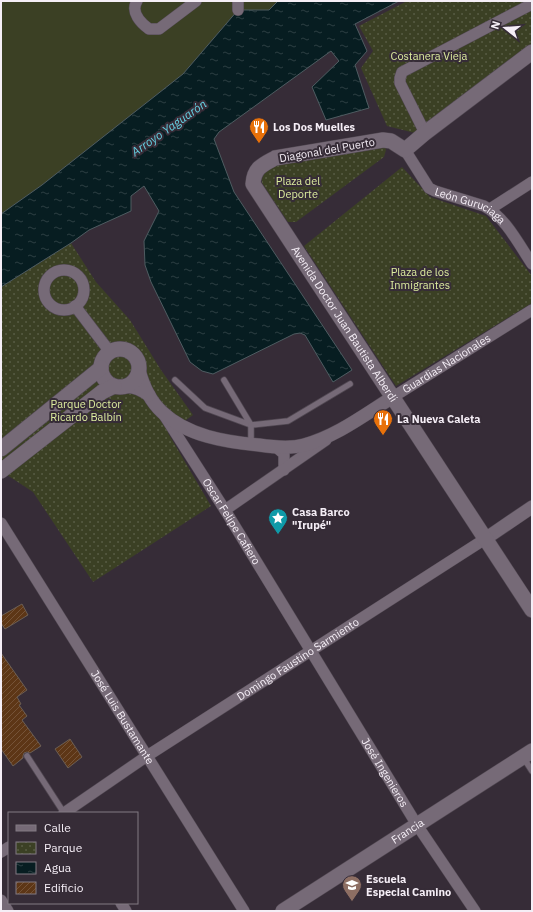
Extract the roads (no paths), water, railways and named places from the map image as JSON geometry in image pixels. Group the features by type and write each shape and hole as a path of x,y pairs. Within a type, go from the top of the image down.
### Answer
{"main road":[{"path":"405,150 425,133 532,52"},
{"name":"Diagonal del Puerto","path":"254,175 263,165 275,158 384,140 391,141 405,150"},
{"name":"Avenida Doctor Juan Bautista Alberdi","path":"254,175 253,184 532,610"},
{"path":"1,449 93,376 101,368 104,359 110,352 121,350 132,354 136,358 139,370 132,382 102,392 1,471"},
{"path":"101,368 105,380 119,386"},
{"name":"Francia","path":"283,911 527,754"}],"street":[{"path":"137,1 135,4 136,16 149,29 159,29 196,1"},
{"path":"425,133 400,84 402,72 532,4"},
{"name":"León Guruciaga","path":"405,150 429,188 490,209 504,223 532,264"},
{"path":"490,209 532,182"},
{"path":"75,306 110,352"},
{"name":"Guardias Nacionales","path":"225,510 340,431 532,310"},
{"name":"Oscar Felipe Cafiero","path":"139,370 143,386 225,510 312,650"},
{"path":"119,386 127,386 141,390 149,395"},
{"name":"Guardias Nacionales","path":"161,412 184,427 211,437 276,447 302,446 340,431"},
{"path":"276,447 284,454 284,470"},
{"name":"Domingo Faustino Sarmiento","path":"65,812 147,756 485,539 532,507"},
{"name":"José Luis Bustamante","path":"1,523 244,911"},
{"name":"José Ingenieros","path":"312,650 417,825 475,911"},
{"path":"1,900 8,911"}],"lane":[{"path":"175,380 205,408 251,426 288,421 350,384"},
{"path":"224,380 251,426 251,444"},
{"path":"527,754 532,771"},
{"path":"27,756 63,812"}],"water":[{"name":"Arroyo Yaguarón","path":"278,1 399,1 355,24 367,51 355,65 369,108 326,120 312,87 339,61 331,51 219,132 214,139 234,192 352,370 333,382 305,335 300,333 294,334 213,374 202,371 190,362 151,282 145,265 144,241 159,211 144,186 131,196 131,211 89,230 1,287 1,214 42,185 183,74 238,10 269,10"}],"place":[{"name":"Los Dos Muelles","path":"259,144"},
{"name":"La Nueva Caleta","path":"383,436"},
{"name":"Casa Barco \"Irupé\"","path":"278,535"},
{"name":"Escuela Especial Camino","path":"352,902"}],"park label":[{"name":"Costanera Vieja","path":"429,56"},
{"name":"Plaza del Deporte","path":"298,187"},
{"name":"Plaza de los Inmigrantes","path":"420,278"},
{"name":"Parque Doctor Ricardo Balbín","path":"86,410"}]}
